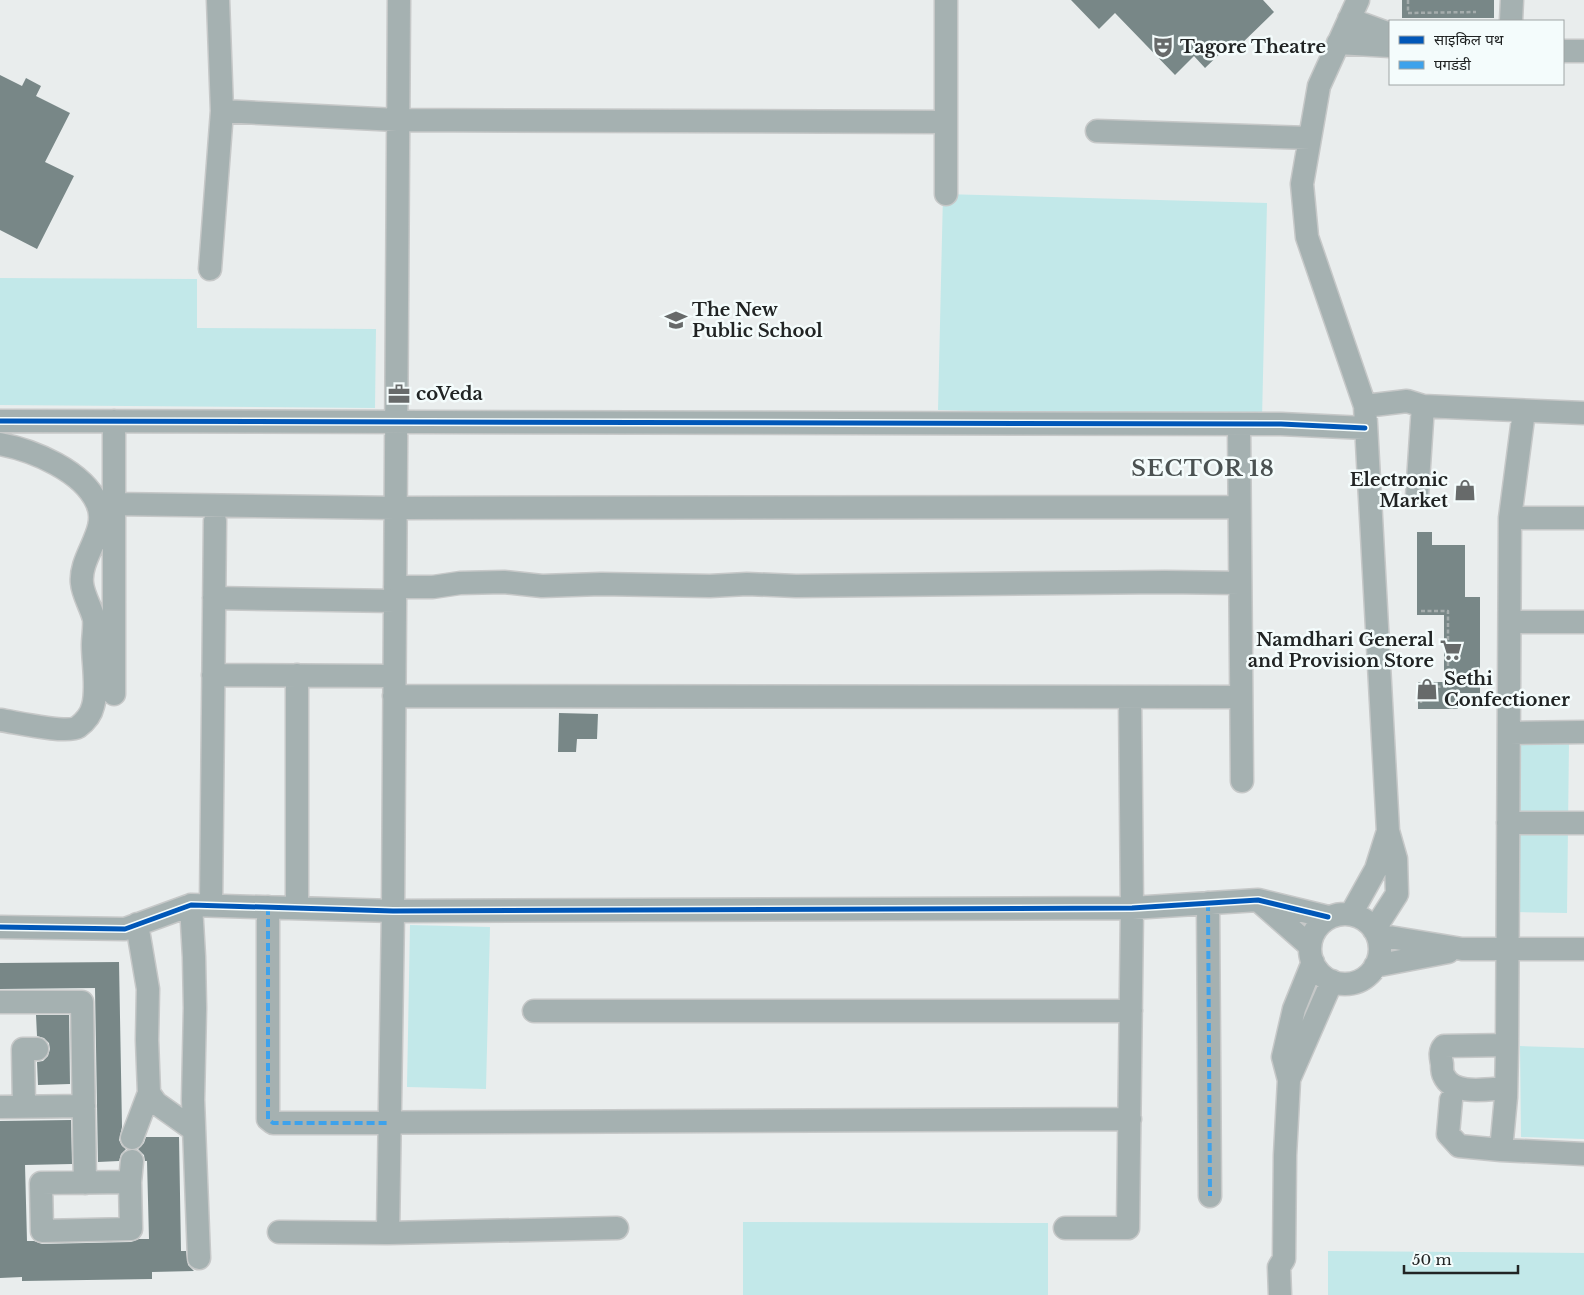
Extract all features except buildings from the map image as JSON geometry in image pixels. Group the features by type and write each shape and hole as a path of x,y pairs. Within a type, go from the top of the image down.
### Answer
{"street":[{"path":"210,270 222,111 218,0"},
{"path":"388,1233 393,911 399,0"},
{"path":"946,0 946,194"},
{"path":"1511,20 1512,0"},
{"path":"1375,932 1397,894 1396,859 1388,830 1365,417 1306,238 1302,184 1319,86 1353,10 1389,33"},
{"path":"1338,43 1389,46"},
{"path":"1564,51 1584,51"},
{"path":"222,111 397,120 946,122"},
{"path":"1098,131 1310,138"},
{"path":"0,421 1239,425 1281,424 1365,417 1407,401 1423,406 1524,412 1584,413"},
{"path":"1418,496 1423,406"},
{"path":"1501,1150 1507,1045 1510,518 1524,412"},
{"path":"114,421 114,694"},
{"path":"1239,425 1242,781"},
{"path":"0,444 19,448 55,463 81,481 91,491 98,505 100,518 98,531 83,569 82,577 82,586 94,620 94,704 89,718 76,728 63,730 0,720"},
{"path":"114,504 395,508 1239,507"},
{"path":"1510,518 1584,518"},
{"path":"199,1258 194,1130 194,957 201,905 213,675 215,521"},
{"path":"214,598 394,594 460,583 504,582 542,586 638,584 796,586 1165,582 1240,583"},
{"path":"1510,622 1584,622"},
{"path":"213,675 297,675 394,686 1241,697"},
{"path":"297,675 297,908"},
{"path":"1065,1228 1128,1228 1132,908 1130,696"},
{"path":"1509,733 1584,732"},
{"path":"1508,823 1584,823"},
{"path":"1351,914 1376,869 1388,830"},
{"path":"0,927 125,929 201,905 393,911 1132,908 1258,900 1328,918"},
{"path":"1258,900 1311,954 1317,970 1332,981 1351,983 1360,980 1375,966 1379,956 1379,946 1375,932 1360,917 1351,914 1339,914 1328,918 1319,925 1312,935 1311,954 1294,1009 1283,1058 1289,1080 1285,1155 1284,1259 1279,1268 1280,1295"},
{"path":"1208,903 1210,1196"},
{"path":"268,907 268,1120 273,1123 1130,1118"},
{"path":"132,1138 148,1093 146,1040 148,989 137,924"},
{"path":"1375,932 1462,949 1584,949"},
{"path":"1375,966 1462,949"},
{"path":"1289,1080 1332,981"},
{"path":"0,1002 82,1002 85,1183"},
{"path":"534,1011 1131,1011"},
{"path":"1506,1088 1462,1090 1452,1085 1444,1076 1440,1054 1444,1046 1507,1045"},
{"path":"24,1106 23,1049 37,1049"},
{"path":"148,1093 156,1103 194,1130"},
{"path":"1451,1100 1448,1134 1459,1146 1584,1154"},
{"path":"0,1107 84,1106"},
{"path":"131,1172 131,1229 42,1230 41,1183 85,1183 131,1172"},
{"path":"279,1232 388,1233 616,1228"},
{"path":"1284,1259 1291,1268 1292,1295"}],"path":[{"path":"1408,0 1408,13 1476,12"},
{"path":"1421,612 1448,611 1448,687 1421,686 1421,704"}],"shaded area":[{"path":"943,194 1267,203 1262,419 938,410"},
{"path":"0,278 197,279 197,328 376,329 375,408 0,405"},
{"path":"1518,741 1569,742 1567,913 1517,912"},
{"path":"410,925 490,927 486,1089 407,1087"},
{"path":"1520,1046 1584,1048 1584,1139 1521,1137"},
{"path":"743,1222 1048,1223 1048,1295 743,1295"},
{"path":"1328,1251 1584,1253 1584,1295 1328,1295"}],"marked path":[{"path":"1208,903 1210,1196"},
{"path":"268,907 268,1119 273,1123 389,1123"}],"cycle path":[{"path":"0,421 1281,424 1365,428"},
{"path":"0,927 125,929 191,905 393,911 1132,908 1258,900 1328,917"}],"place":[{"name":"Tagore Theatre","path":"1163,47"},
{"name":"The New Public School","path":"676,320"},
{"name":"coVeda","path":"399,394"},
{"name":"Electronic Market","path":"1465,490"},
{"name":"Namdhari General and Provision Store","path":"1451,650"},
{"name":"Sethi Confectioner","path":"1427,689"}],"district":[{"name":"SECTOR 18","path":"1203,468"}]}
